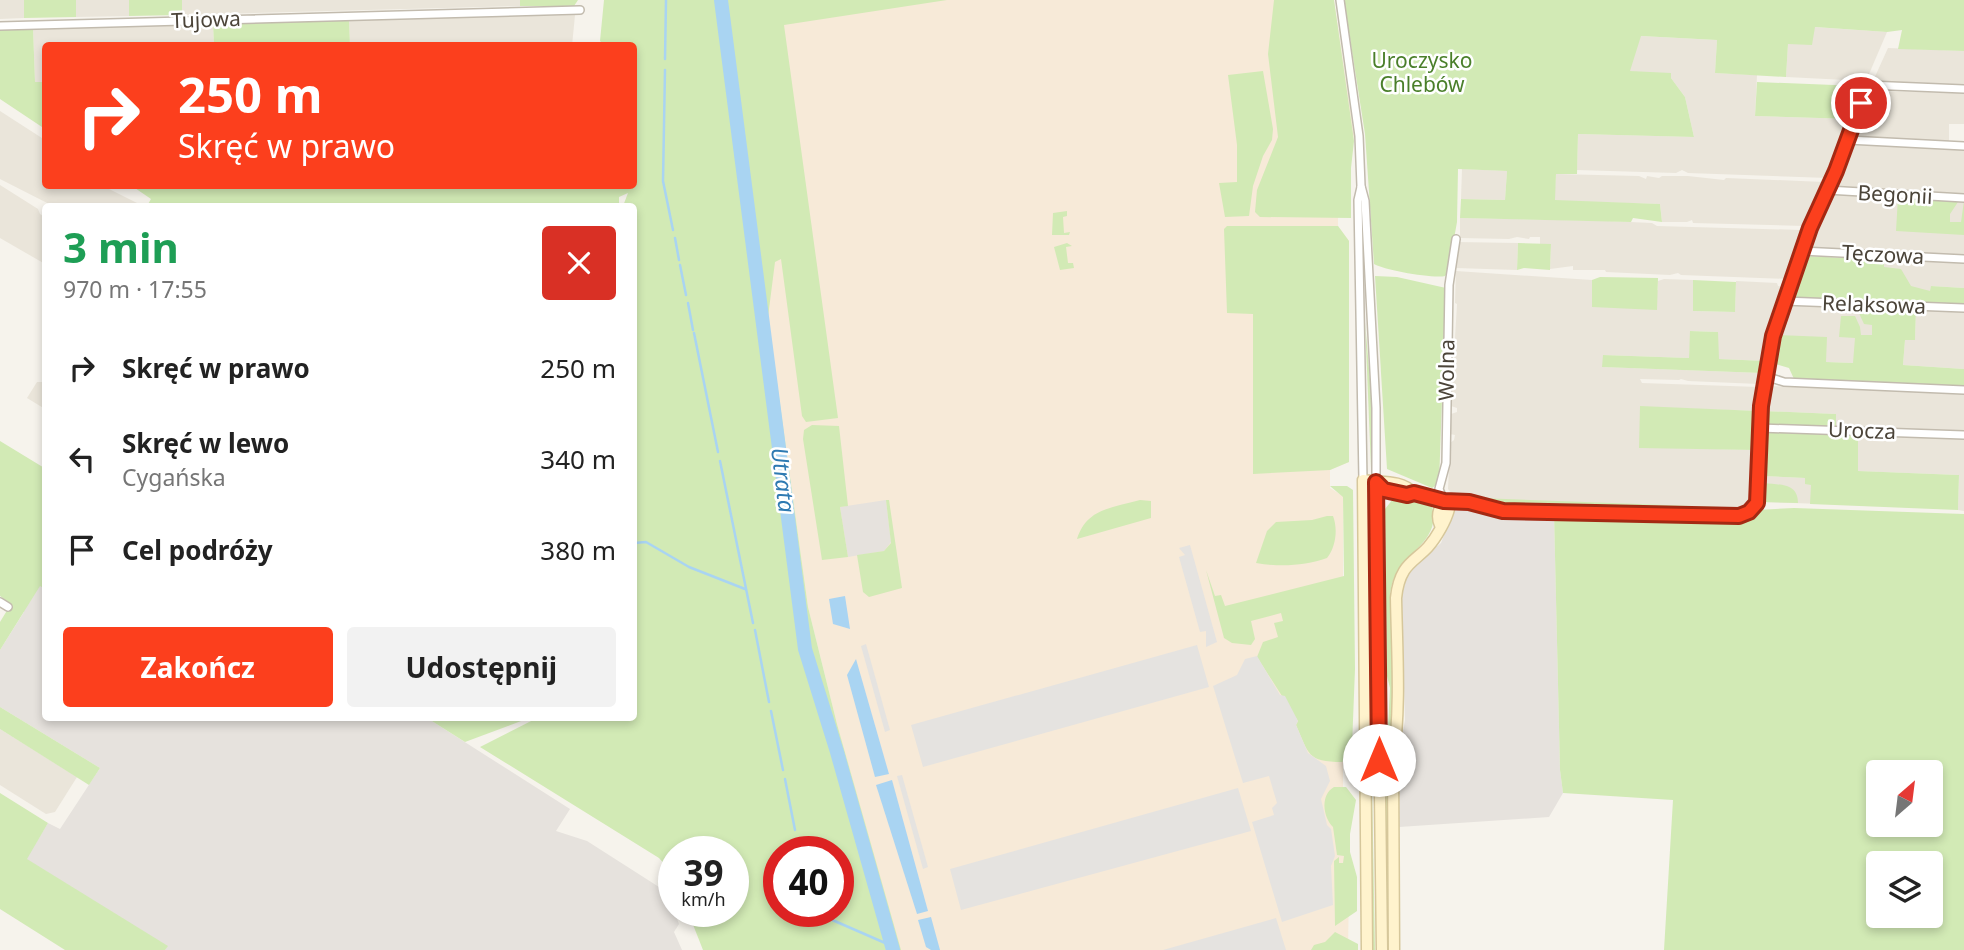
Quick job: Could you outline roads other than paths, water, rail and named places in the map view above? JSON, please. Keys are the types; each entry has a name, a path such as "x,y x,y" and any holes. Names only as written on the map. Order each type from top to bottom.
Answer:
{"street":[{"path":"1340,0 1357,123 1371,290 1376,408 1382,950"},
{"name":"Tujowa","path":"0,26 580,9"},
{"path":"1363,480 1392,482 1408,487 1414,493 1444,501 1469,502 1503,511 1739,516 1755,507 1765,376 1773,336 1801,251 1868,85 1964,89"},
{"path":"1847,140 1964,146"},
{"path":"1362,186 1358,200 1367,950"},
{"name":"Begonii","path":"1827,190 1964,198"},
{"name":"Wolna","path":"1444,501 1439,489 1446,463 1449,296 1456,239"},
{"name":"Tęczowa","path":"1801,251 1964,259"},
{"name":"Relaksowa","path":"1784,301 1964,309"},
{"path":"1765,376 1784,382 1964,390"},
{"name":"Urocza","path":"1760,428 1964,435"},
{"path":"1394,950 1393,762 1398,705 1396,598 1404,571 1428,547 1447,518 1449,509 1444,501"},
{"path":"0,602 8,607"}],"water":[{"path":"845,596 850,629 833,624 829,599"},
{"path":"856,659 889,774 875,777 847,675"},
{"path":"892,780 928,911 917,914 876,785"},
{"path":"931,917 940,950 926,947 918,920"}],"waterway":[{"path":"665,59 666,0"},
{"name":"Utrata","path":"721,0 805,649 893,950"},
{"path":"665,70 663,181 673,230"},
{"path":"675,238 679,260"},
{"path":"680,265 686,295"},
{"path":"688,303 693,330"},
{"path":"694,333 718,452"},
{"path":"720,461 753,623"},
{"path":"637,543 646,542 689,567 745,589"},
{"path":"755,630 769,702"},
{"path":"771,711 783,770"},
{"path":"785,779 795,830"},
{"path":"848,927 892,946"}],"park label":[{"name":"Uroczysko Chlebów","path":"1422,73"}]}
